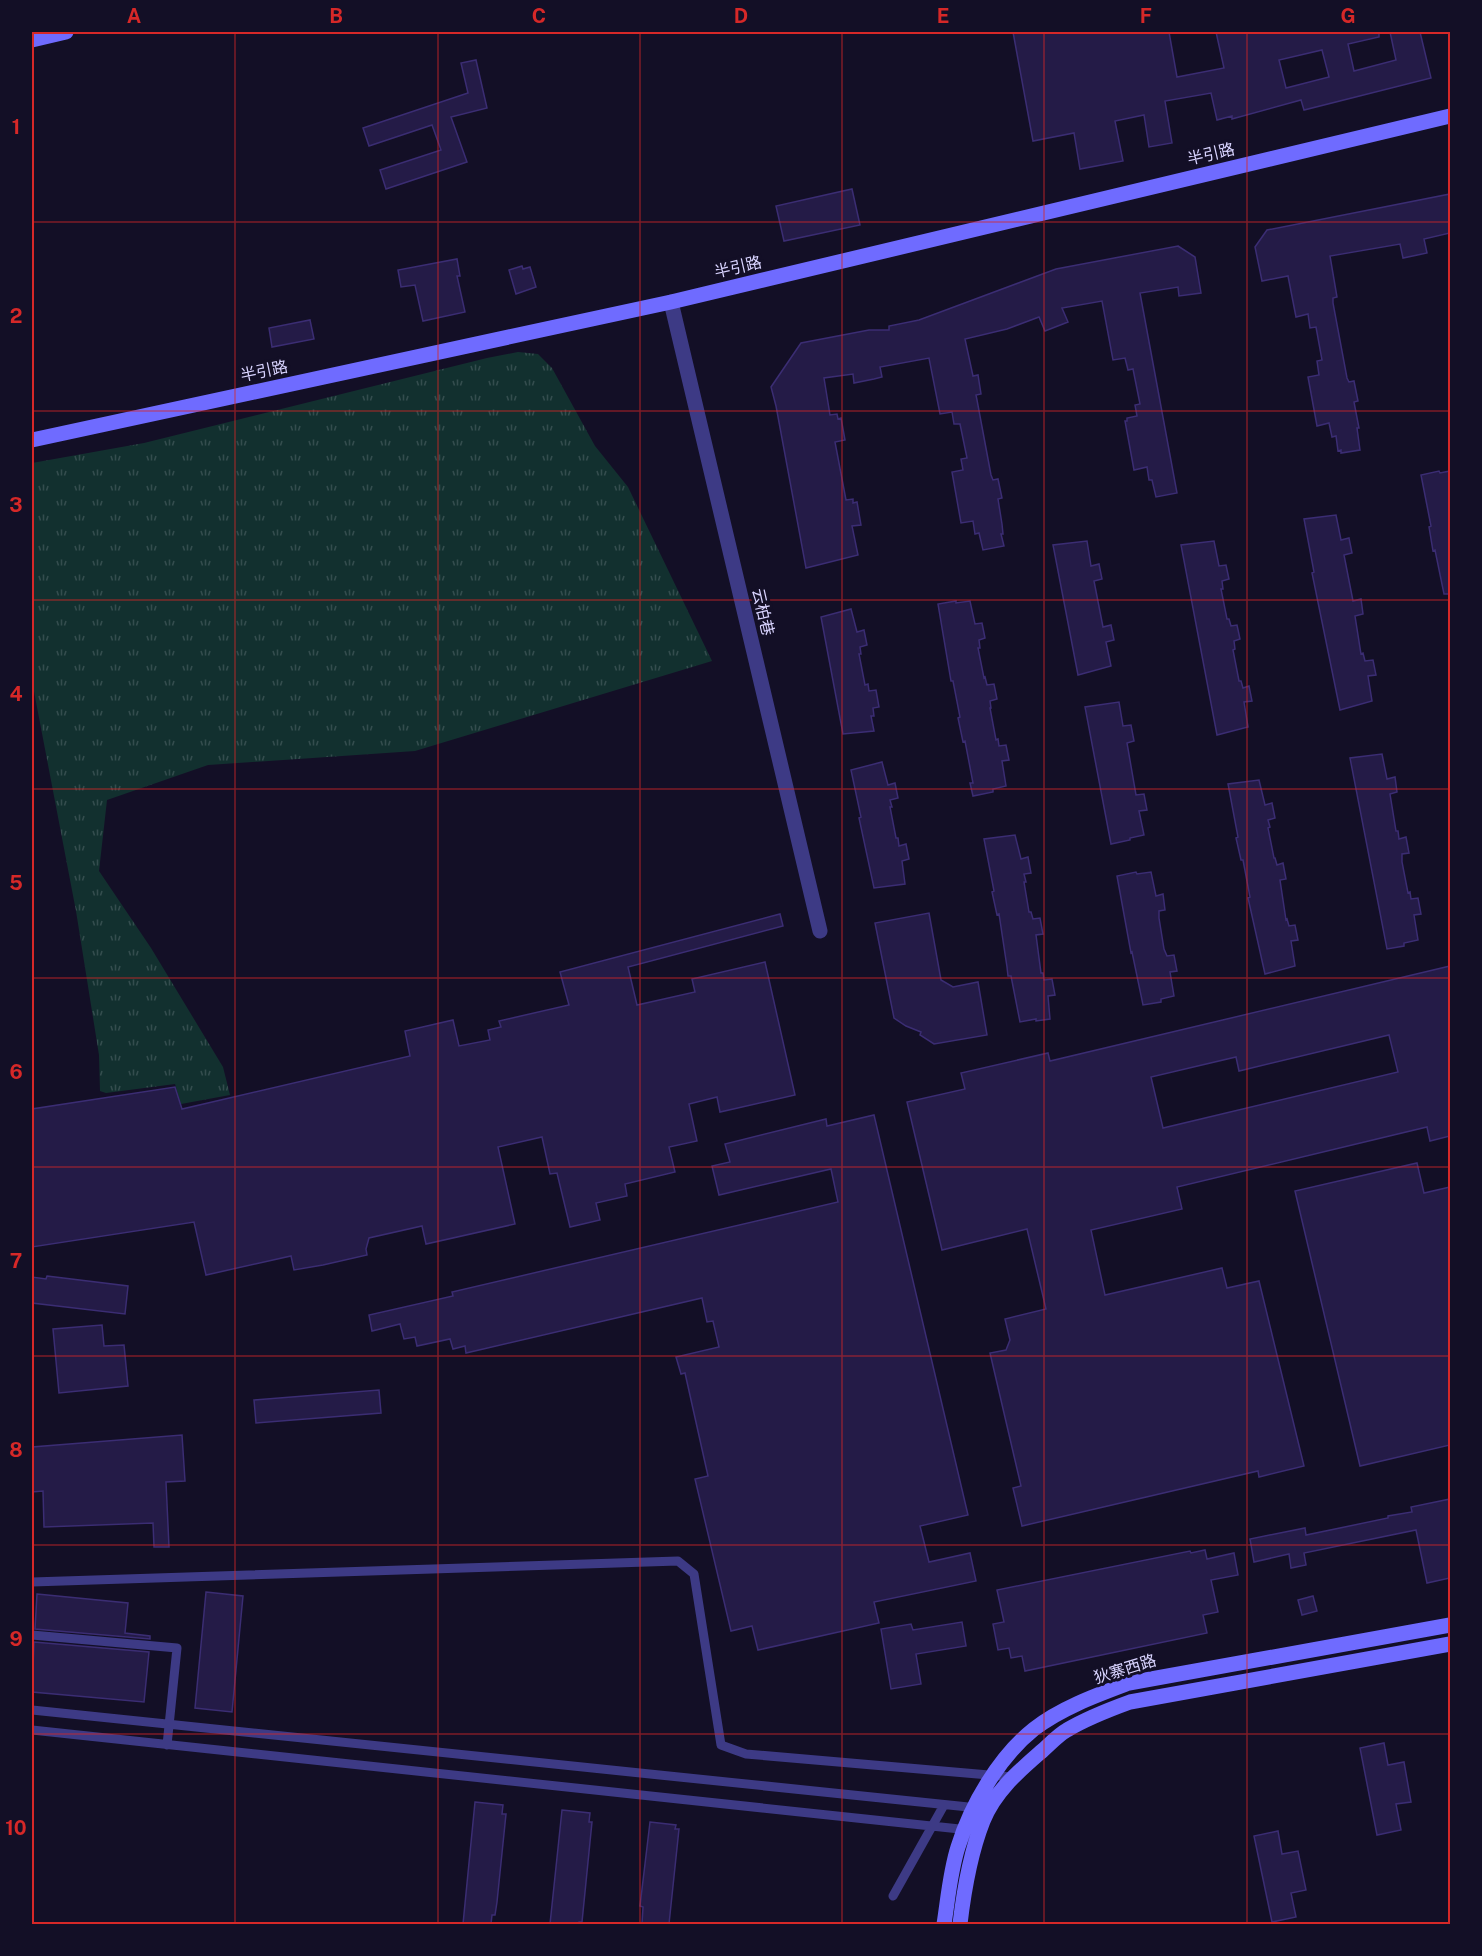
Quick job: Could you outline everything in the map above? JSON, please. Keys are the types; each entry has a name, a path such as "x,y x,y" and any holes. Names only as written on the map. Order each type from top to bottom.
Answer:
{"street":[{"path":"32,40 66,32"},
{"name":"半引路","path":"32,440 671,302 1450,116"},
{"name":"云柏巷","path":"671,302 820,931"},
{"name":"狄寨西路","path":"944,1924 957,1850 981,1791 1013,1749 1034,1729 1056,1715 1129,1683 1450,1625"},
{"name":"狄寨西路","path":"960,1924 966,1884 980,1832 989,1809 1012,1777 1064,1731 1097,1713 1130,1702 1450,1644"}],"lane":[{"path":"32,1582 678,1561 694,1574 721,1745 746,1754 1012,1777"},
{"path":"32,1635 177,1648 167,1745"},
{"path":"32,1710 989,1809"},
{"path":"32,1730 980,1832"},
{"path":"893,1896 944,1804"}],"green space":[{"path":"518,352 538,354 552,368 595,446 628,487 712,661 415,751 208,765 107,800 99,871 151,948 223,1067 230,1095 181,1104 175,1084 106,1093 100,1091 99,1055 76,911 32,681 32,463 144,443"}],"building":[{"path":"1013,32 1169,32 1177,77 1224,68 1216,32 1379,32 1379,37 1348,44 1354,71 1396,60 1390,32 1420,32 1431,78 1304,110 1301,100 1232,119 1232,116 1217,120 1211,93 1165,101 1172,143 1149,147 1144,115 1115,121 1123,161 1080,169 1074,133 1033,141","holes":["1322,50 1329,77 1286,88 1279,60"]},
{"path":"476,60 487,108 451,117 467,162 386,189 380,170 441,150 432,125 369,146 363,128 468,93 461,63"},
{"path":"852,189 860,225 784,241 776,206"},
{"path":"1450,194 1450,233 1424,239 1427,253 1403,258 1400,244 1330,256 1337,297 1333,298 1333,303 1347,378 1349,382 1354,381 1358,401 1354,402 1360,450 1341,453 1341,450 1338,451 1336,436 1332,437 1329,423 1317,426 1308,377 1319,375 1317,361 1322,360 1316,327 1310,328 1308,314 1296,317 1288,276 1262,281 1255,247 1267,230"},
{"path":"1178,246 1195,257 1201,293 1179,296 1178,287 1140,293 1177,493 1156,497 1152,480 1149,480 1147,467 1134,470 1125,421 1127,418 1137,416 1135,405 1140,404 1133,369 1128,370 1125,358 1113,360 1102,301 1062,308 1068,322 1045,331 1039,317 1007,329 965,339 973,376 978,375 981,394 976,395 991,475 993,480 998,479 1002,498 998,499 1004,546 983,550 979,533 975,534 973,521 961,523 952,472 963,470 961,459 967,458 960,424 954,424 952,412 940,414 929,358 880,367 882,377 854,383 853,374 824,378 830,415 837,414 838,419 841,418 845,440 835,442 846,500 853,499 853,503 857,502 861,525 852,526 858,555 806,568 771,387 801,343 869,330 889,330 889,326 919,320 1056,269"},
{"path":"457,259 460,276 457,276 465,312 423,321 415,285 401,287 398,270"},
{"path":"522,266 523,269 530,267 536,287 516,294 509,270"},
{"path":"310,320 314,339 272,347 269,328"},
{"path":"1439,471 1440,473 1450,471 1450,594 1444,594 1435,550 1433,551 1429,527 1431,526 1421,475"},
{"path":"1336,515 1341,540 1349,538 1352,553 1344,555 1353,601 1361,599 1363,614 1355,616 1361,654 1363,653 1365,661 1373,660 1376,675 1368,676 1372,701 1340,710 1312,573 1314,572 1304,519"},
{"path":"1087,541 1091,566 1099,564 1102,579 1094,581 1103,627 1111,625 1114,640 1106,642 1111,666 1078,675 1053,545"},
{"path":"1214,541 1219,566 1226,565 1229,579 1222,581 1223,589 1221,589 1227,619 1231,626 1237,625 1240,639 1234,641 1235,649 1233,650 1239,681 1243,688 1249,686 1252,701 1244,702 1248,727 1217,735 1181,545"},
{"path":"956,601 956,603 970,601 975,624 982,623 985,638 979,640 980,648 978,648 984,678 987,685 994,684 997,699 990,701 996,740 998,739 999,746 1006,745 1009,760 1002,761 1006,786 993,789 993,792 973,796 970,783 973,783 958,718 960,717 953,681 951,681 938,604"},
{"path":"851,609 857,632 864,630 867,645 860,647 861,654 859,654 865,685 868,684 869,691 876,690 879,707 873,708 874,716 871,716 874,731 843,734 821,617"},
{"path":"1119,702 1123,726 1131,725 1134,741 1127,743 1136,795 1144,794 1147,810 1139,811 1144,835 1111,844 1085,707"},
{"path":"1382,754 1387,779 1395,777 1397,792 1390,794 1396,831 1398,831 1399,839 1406,837 1409,853 1402,854 1408,893 1410,892 1411,899 1418,898 1421,914 1414,915 1418,940 1404,943 1404,946 1387,949 1350,758"},
{"path":"882,762 888,785 895,783 898,798 890,800 896,838 898,838 899,846 906,844 909,859 902,861 905,884 874,888 851,770"},
{"path":"1259,780 1265,805 1272,803 1275,818 1268,820 1270,827 1268,828 1277,865 1283,863 1286,879 1280,880 1286,920 1289,926 1295,925 1298,940 1291,941 1295,966 1265,974 1248,898 1250,897 1243,860 1241,860 1236,838 1238,837 1228,784"},
{"path":"1015,835 1021,859 1028,857 1031,873 1024,874 1029,912 1033,919 1040,918 1043,934 1036,935 1041,973 1043,973 1044,980 1052,979 1055,995 1048,996 1050,1019 1020,1022 1011,976 1008,976 999,914 997,915 992,892 994,891 984,839"},
{"path":"1136,872 1137,874 1151,872 1156,896 1163,894 1165,910 1159,911 1159,918 1164,949 1167,956 1174,955 1177,971 1170,972 1174,996 1161,999 1161,1002 1143,1005 1117,876"},
{"path":"929,913 941,980 953,987 978,982 987,1035 934,1044 920,1035 921,1032 894,1018 875,923"},
{"path":"780,914 783,926 628,967 637,1005 695,992 692,979 765,962 795,1095 720,1112 717,1097 689,1104 697,1141 669,1147 675,1172 625,1184 627,1196 596,1203 600,1220 570,1227 557,1173 550,1174 542,1137 498,1147 515,1224 426,1244 422,1226 369,1238 367,1255 323,1265 294,1270 291,1256 206,1275 194,1222 32,1247 32,1109 175,1087 182,1109 410,1056 405,1031 453,1020 459,1046 490,1040 488,1030 501,1027 499,1021 569,1005 560,972"},
{"path":"1450,966 1450,1136 1430,1141 1427,1127 1177,1187 1182,1209 1091,1230 1105,1295 1222,1268 1227,1288 1259,1281 1304,1466 1259,1477 1258,1471 1022,1526 1013,1488 1021,1486 990,1353 1006,1350 1010,1340 1005,1319 1046,1309 1027,1229 942,1250 907,1102 965,1089 961,1073 1048,1053 1050,1061","holes":["1389,1035 1398,1072 1163,1128 1151,1077 1236,1057 1239,1071"]},
{"path":"874,1115 968,1515 920,1526 929,1562 970,1553 976,1581 874,1602 879,1623 758,1650 752,1626 731,1631 695,1479 708,1476 685,1373 681,1374 676,1357 719,1347 713,1321 707,1322 702,1298 466,1353 465,1346 453,1349 450,1339 417,1346 415,1337 404,1339 400,1324 372,1331 369,1315 453,1296 452,1292 838,1202 831,1169 719,1195 712,1166 730,1162 725,1144 826,1119 827,1126"},
{"path":"1417,1163 1424,1193 1450,1187 1450,1445 1360,1466 1295,1191"},
{"path":"47,1276 128,1286 125,1314 32,1303 32,1277 46,1279"},
{"path":"102,1325 104,1346 124,1345 128,1386 59,1393 53,1329"},
{"path":"379,1390 381,1413 256,1423 254,1400"},
{"path":"182,1435 185,1481 166,1482 169,1547 154,1547 153,1523 44,1527 43,1491 32,1492 32,1447"},
{"path":"1450,1499 1450,1578 1427,1583 1416,1530 1304,1553 1306,1565 1291,1568 1289,1554 1254,1562 1250,1539 1305,1528 1306,1535 1412,1512 1411,1507"},
{"path":"1205,1550 1207,1559 1234,1553 1238,1575 1211,1580 1218,1612 1203,1615 1207,1633 1025,1671 1022,1656 1011,1658 1009,1648 998,1650 993,1624 1004,1622 997,1590 1190,1551 1191,1553"},
{"path":"206,1592 243,1596 232,1712 195,1708"},
{"path":"37,1594 128,1603 125,1633 150,1636 150,1639 35,1629"},
{"path":"1313,1596 1317,1611 1302,1615 1298,1600"},
{"path":"962,1622 966,1646 916,1654 921,1684 891,1689 881,1629 911,1624 913,1630"},
{"path":"34,1642 149,1652 144,1702 32,1692"},
{"path":"1384,1743 1388,1765 1404,1762 1411,1802 1396,1804 1401,1830 1377,1835 1360,1748"},
{"path":"475,1802 503,1805 502,1814 506,1814 497,1902 491,1924 463,1924"},
{"path":"562,1810 590,1813 589,1822 592,1822 582,1922 578,1924 550,1924"},
{"path":"650,1822 676,1825 675,1829 679,1829 669,1924 642,1924 643,1907 640,1906"},
{"path":"1278,1831 1282,1854 1298,1851 1306,1890 1291,1893 1296,1917 1272,1922 1254,1836"}]}
